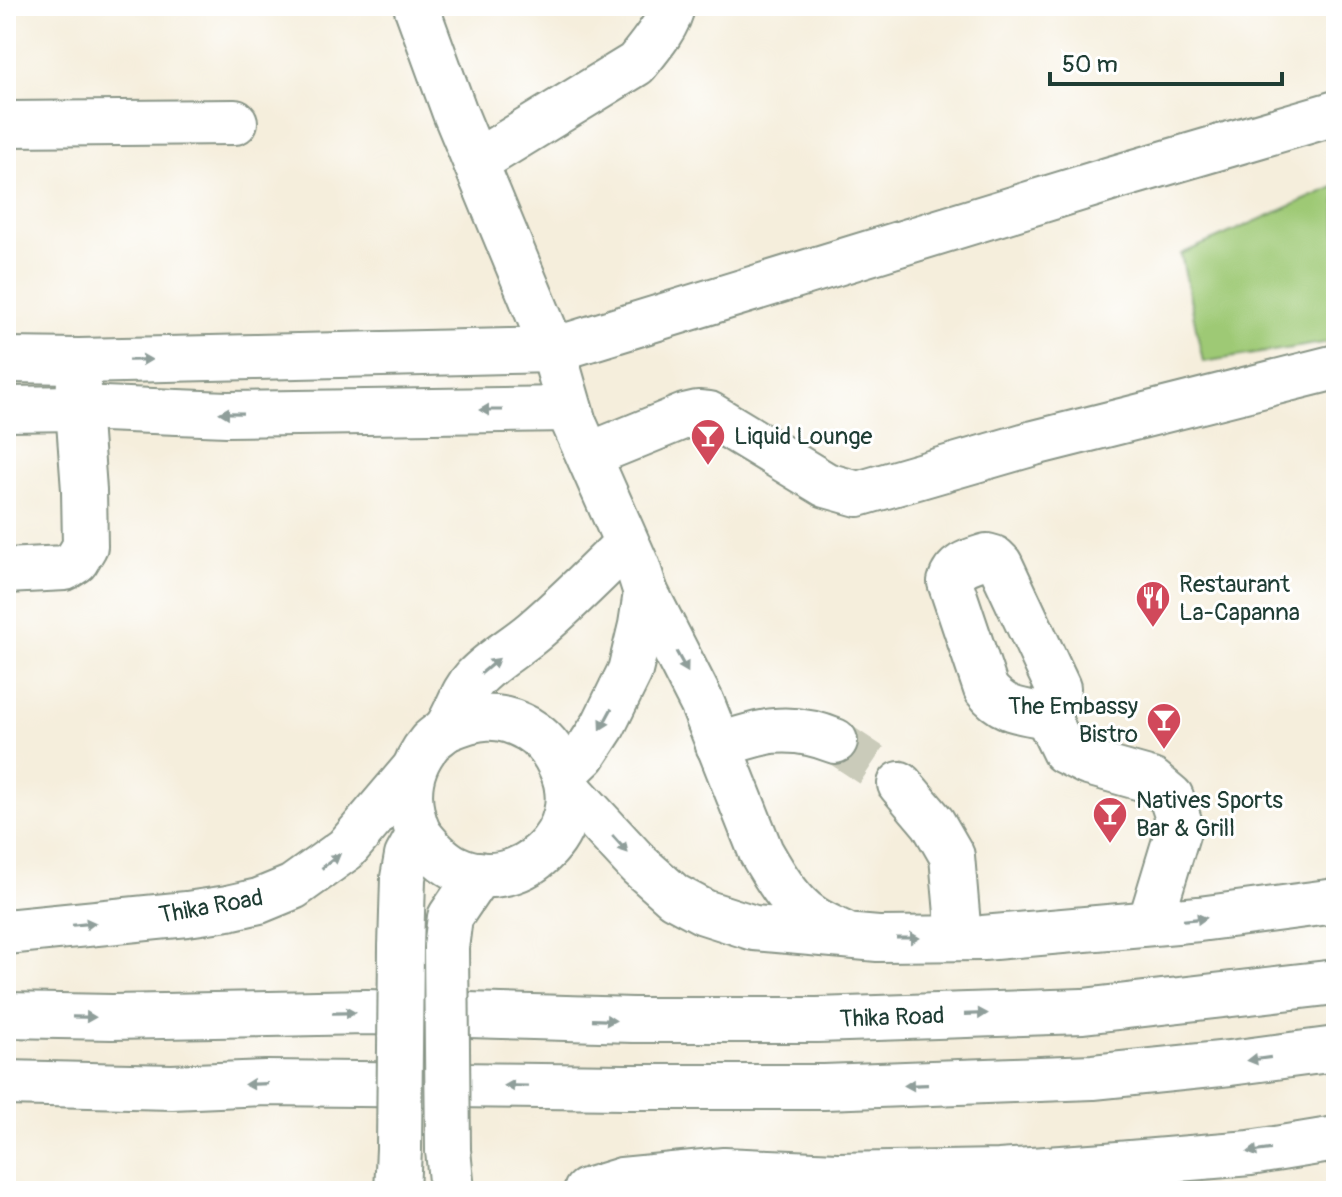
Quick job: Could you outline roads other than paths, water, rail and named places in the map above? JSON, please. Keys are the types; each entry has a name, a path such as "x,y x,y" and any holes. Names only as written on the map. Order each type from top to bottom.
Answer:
{"main road":[{"path":"416,6 450,99 553,350 569,409 646,593 693,684 761,852 774,874 810,917 853,937"},
{"path":"476,162 636,64 671,14 672,6"},
{"path":"6,360 553,350 1336,113"},
{"path":"6,124 235,122"},
{"path":"414,353 417,410"},
{"path":"6,571 65,568 76,561 85,546 78,408 79,361"},
{"path":"589,455 685,416 709,414 826,485 858,494 1034,443 1336,367"},
{"path":"6,409 329,414 569,409"},
{"path":"446,729 465,691 476,677 552,616 626,544"},
{"path":"413,770 410,786 412,818 419,834 434,853 455,868 479,874 499,875 519,870 537,859 551,845 561,827 567,808 566,781 603,726 630,671 646,593"},
{"path":"1047,716 1064,751 1088,763 1152,781 1171,797 1180,824 1150,923"},
{"path":"446,729 469,719 493,717 517,723 538,734 554,752 566,781 650,875 688,905 754,928 853,937 983,938 1254,913 1336,901"},
{"name":"Thika Road","path":"6,932 228,908 259,901 293,887 346,849 413,770 432,740 446,729"},
{"path":"718,745 773,731 821,735 835,741"},
{"path":"900,784 933,823 952,856 959,937"},
{"path":"398,1170 403,878 407,856 419,834"},
{"path":"450,1170 446,948 450,917 479,874"},
{"name":"Thika Road","path":"6,1015 112,1017 366,1012 633,1020 817,1020 1083,1011 1336,982"},
{"path":"6,1083 172,1087 266,1083 593,1087 946,1084 1093,1077 1336,1049"},
{"path":"586,1191 622,1180 724,1170 837,1175 999,1172 1250,1153 1336,1139"}],"tunnel":[{"path":"835,741 900,784"}],"place":[{"name":"Liquid Lounge","path":"708,467"},
{"name":"Restaurant La-Capanna","path":"1153,629"},
{"name":"The Embassy Bistro","path":"1164,751"},
{"name":"Natives Sports Bar & Grill","path":"1110,845"}]}
